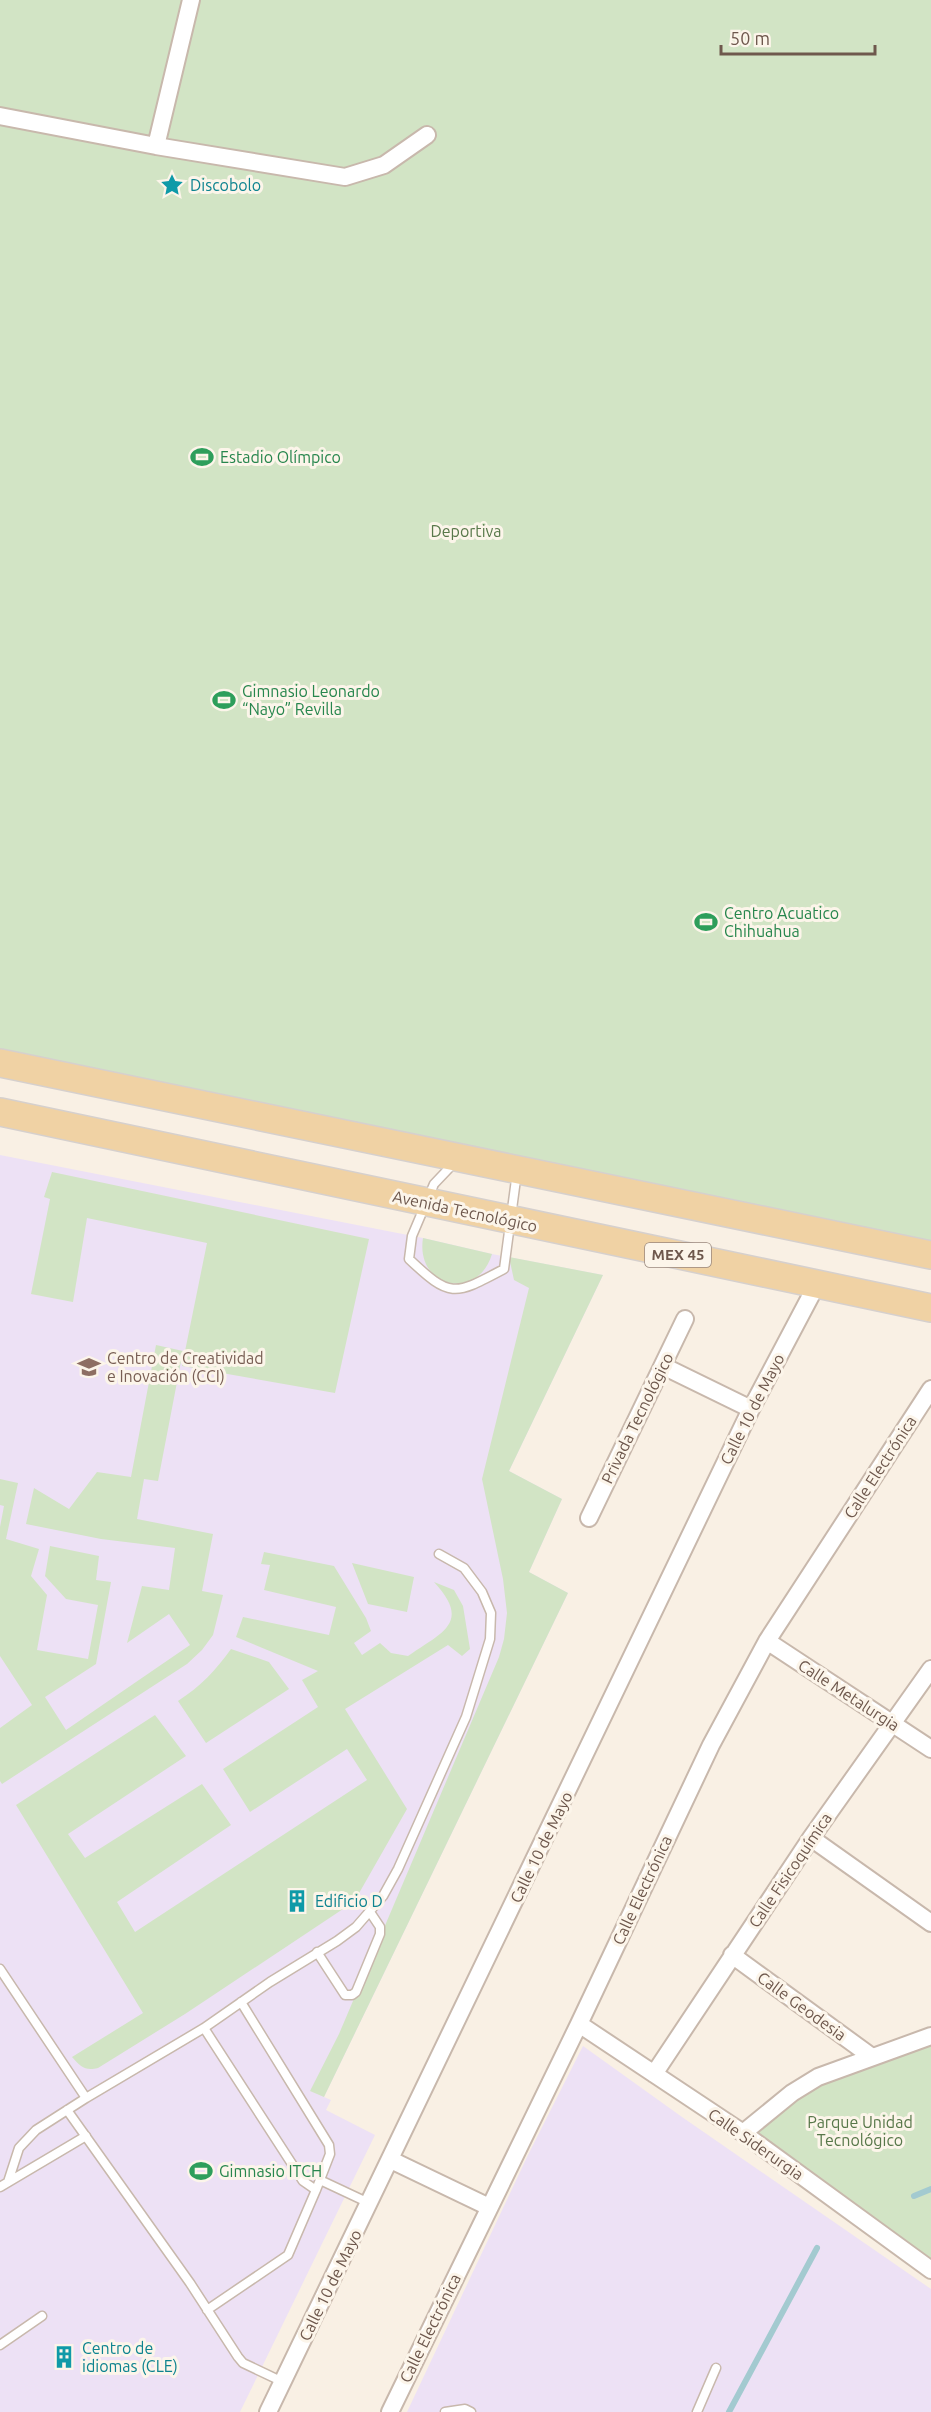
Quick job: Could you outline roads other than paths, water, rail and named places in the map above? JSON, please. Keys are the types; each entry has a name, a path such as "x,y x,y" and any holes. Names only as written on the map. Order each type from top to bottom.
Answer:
{"main road":[{"path":"0,1063 931,1255"},
{"name":"Avenida Tecnológico","path":"0,1112 931,1308"}],"street":[{"path":"156,146 191,0"},
{"path":"0,116 156,146 345,177 384,165 427,135"},
{"name":"Calle 10 de Mayo","path":"268,2412 751,1409 817,1284"},
{"name":"Privada Tecnológico","path":"589,1518 685,1319"},
{"path":"663,1366 751,1409"},
{"name":"Calle Electrónica","path":"390,2412 579,2024 711,1745 767,1641 931,1389"},
{"name":"Calle Metalurgia","path":"767,1641 931,1749"},
{"name":"Calle Fisicoquímica","path":"654,2074 811,1838 931,1669"},
{"path":"811,1838 931,1923"},
{"name":"Calle Geodesia","path":"732,1955 872,2057"},
{"name":"Calle Siderurgia","path":"579,2024 743,2133 931,2270"},
{"path":"743,2133 806,2084 839,2069 931,2036"},
{"path":"391,2160 489,2207"}],"lane":[{"path":"461,1157 434,1184 412,1236 409,1259 436,1283 448,1289 457,1290 469,1287 504,1269 518,1168"},
{"path":"4,2185 20,2148 36,2130 204,2028 356,1927 383,1896 398,1869 466,1717 490,1639 491,1613 482,1592 464,1568 439,1554"},
{"path":"317,1952 345,1995 352,1995 356,1992 380,1934 380,1927 370,1912"},
{"path":"0,1969 86,2098"},
{"path":"207,2310 288,2255 330,2154 325,2136 241,2002"},
{"path":"204,2028 303,2181 316,2190"},
{"path":"67,2110 243,2363 283,2382"},
{"path":"4,2185 86,2136"},
{"path":"320,2180 369,2204"},
{"path":"0,2345 42,2316"},
{"path":"697,2412 716,2368"},
{"path":"446,2412 465,2409 471,2412"}],"waterway":[{"path":"914,2196 931,2189"},
{"path":"729,2412 817,2248"}],"place":[{"name":"Discobolo","path":"172,185"},
{"name":"Estadio Olímpico","path":"202,457"},
{"name":"Gimnasio Leonardo “Nayo” Revilla","path":"224,700"},
{"name":"Centro Acuatico Chihuahua","path":"706,922"},
{"name":"Centro de Creatividad e Inovación (CCI)","path":"89,1367"},
{"name":"Edificio D","path":"297,1901"},
{"name":"Gimnasio ITCH","path":"201,2171"},
{"name":"Centro de idiomas (CLE)","path":"64,2357"}],"park label":[{"name":"Deportiva","path":"466,531"},
{"name":"Parque Unidad Tecnológico","path":"860,2131"}]}
